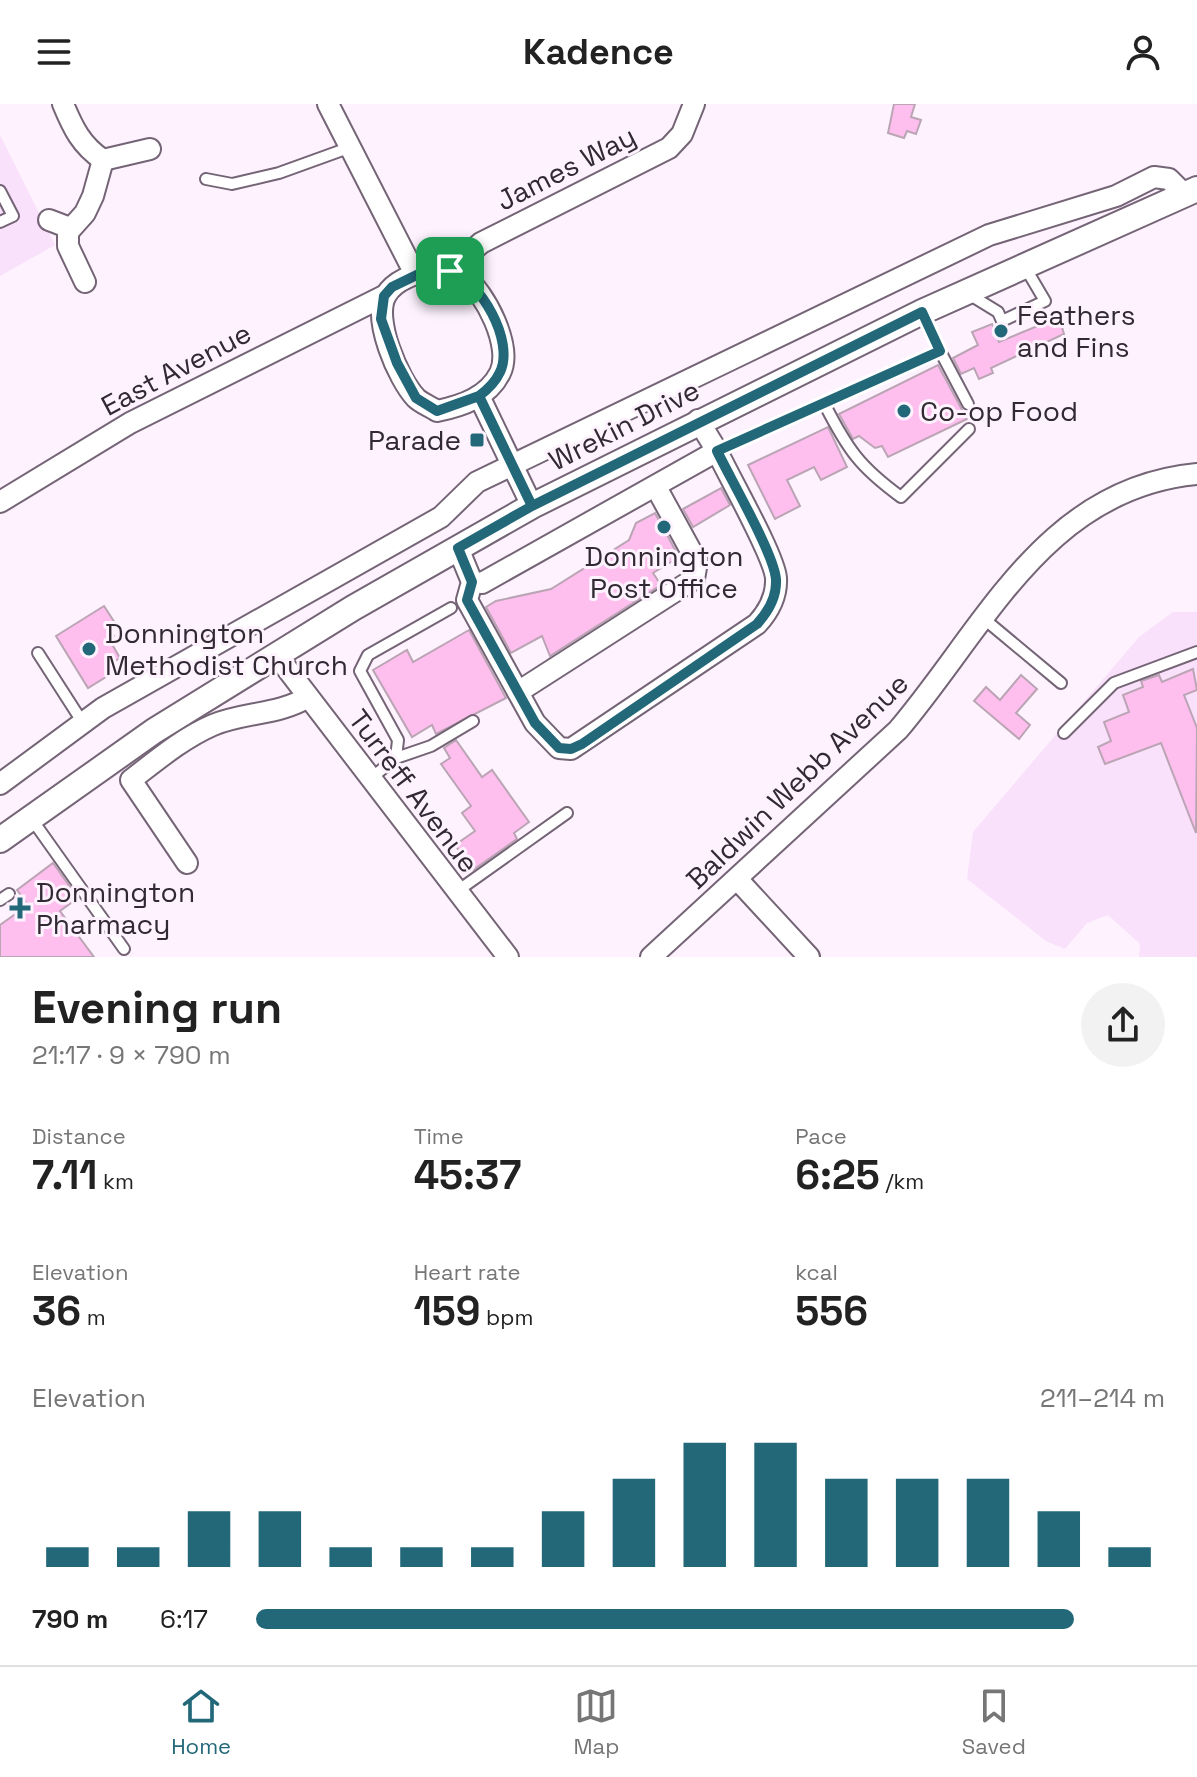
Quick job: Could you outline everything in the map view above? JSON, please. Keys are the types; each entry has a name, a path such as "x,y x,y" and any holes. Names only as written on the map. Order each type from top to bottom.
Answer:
{"street":[{"path":"63,104 76,135 88,150 103,160 150,149"},
{"path":"328,104 415,274"},
{"name":"James Way","path":"450,271 481,243 669,148 682,134 694,104"},
{"path":"85,282 68,246 70,228 85,213 103,160"},
{"name":"Wrekin Drive","path":"0,784 83,723 441,517 477,482 989,235 1116,196 1154,177 1169,179 1190,191"},
{"name":"Wrekin Drive","path":"0,840 154,731 532,506 698,420 922,312 1190,191"},
{"path":"49,220 70,228"},
{"path":"441,268 462,275 481,293 498,332 503,358 501,372 479,396 437,411 416,398 381,328 384,296 392,287 415,274 441,268"},
{"name":"East Avenue","path":"0,502 130,423 384,296"},
{"path":"479,396 532,506"},
{"path":"458,548 472,582 467,600 518,692 549,741 559,748 571,749 757,624 768,612 775,593 774,567 717,451 698,420"},
{"path":"472,582 482,583 717,451"},
{"name":"Baldwin Webb Avenue","path":"651,957 898,730 932,690 999,592 1074,521 1126,490 1197,474"},
{"path":"518,692 694,579 697,562 656,487"},
{"name":"Turreff Avenue","path":"278,657 508,957"},
{"path":"187,863 131,780 171,748 214,725 291,708 308,697"},
{"path":"737,879 809,957"}],"lane":[{"path":"206,179 232,184 279,173 351,147"},
{"path":"0,191 13,216 0,222"},
{"path":"965,292 998,312 1002,321 1045,301 1025,267"},
{"path":"922,312 968,404"},
{"path":"717,451 940,351"},
{"path":"825,405 845,443 865,471 901,497 969,429"},
{"path":"396,758 398,740 360,671 368,655 451,608"},
{"path":"983,618 1061,683"},
{"path":"1064,733 1114,683 1197,652"},
{"path":"38,653 83,723"},
{"path":"370,779 396,758 431,746 473,721"},
{"path":"456,892 567,813"},
{"path":"31,818 124,949"}],"shaded area":[{"path":"0,135 55,245 0,276"},
{"path":"1173,612 1197,612 1197,957 1139,957 1140,944 1108,915 1087,923 1065,949 1046,941 967,879 973,832 1139,637"}],"building":[{"path":"894,104 915,104 911,117 921,120 916,134 907,131 904,138 888,133"},
{"path":"1059,317 1064,334 991,368 993,373 979,379 974,368 961,374 953,358 978,345 972,332 992,324 999,342"},
{"name":"Co-op Food","path":"938,365 967,419 888,457 882,446 875,448 859,436 853,439 839,414"},
{"path":"828,427 847,467 821,480 814,467 787,480 800,506 775,519 748,465"},
{"path":"721,488 730,505 693,527 683,509"},
{"path":"655,513 679,557 653,573 661,585 550,656 542,636 511,653 486,607 496,601 551,589 629,540 636,523"},
{"name":"Donnington Methodist Church","path":"104,606 115,623 109,627 114,636 109,639 120,658 109,665 114,672 88,688 56,636"},
{"path":"469,630 506,698 436,734 432,725 412,737 373,670 407,650 413,662"},
{"path":"1193,669 1197,690 1184,695 1197,728 1196,833 1161,743 1105,764 1098,747 1111,741 1104,722 1129,712 1123,695 1143,687 1141,681 1159,675 1162,682"},
{"path":"1021,675 1037,689 1016,713 1030,725 1019,739 974,701 986,687 1000,700"},
{"path":"456,740 482,777 492,770 529,822 514,833 517,839 473,870 455,845 475,831 462,813 471,806 441,764 450,758 444,748"},
{"path":"53,863 78,898 60,911 94,957 0,957 0,925 28,905 17,890"}],"place":[{"name":"Feathers and Fins","path":"1001,331"},
{"name":"Co-op Food","path":"904,411"},
{"name":"Parade","path":"477,440"},
{"name":"Donnington Post Office","path":"664,527"},
{"name":"Donnington Methodist Church","path":"89,649"},
{"name":"Donnington Pharmacy","path":"20,908"}],"route":[{"path":"450,271 441,268 427,270 392,287 384,296 381,328 416,398 437,411 453,408 479,396 513,466 532,506 698,420 922,312 940,351 717,451 774,567 775,593 768,612 757,624 582,744 571,749 559,748 535,723 467,600 472,582 458,548 532,506 479,396 501,372 503,358 490,309 481,293 462,275 450,271"}]}
